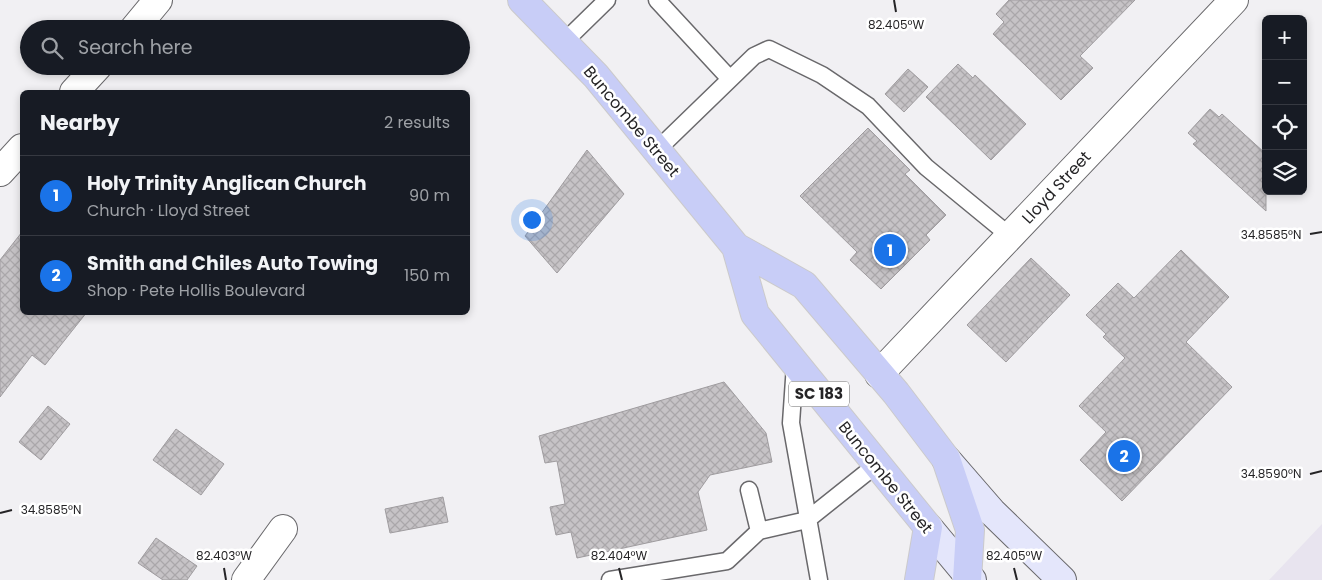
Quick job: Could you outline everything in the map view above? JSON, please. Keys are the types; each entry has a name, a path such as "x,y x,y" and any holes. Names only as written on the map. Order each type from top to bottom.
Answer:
{"main road":[{"name":"Buncombe Street","path":"522,0 596,76 736,247 804,285 879,374 946,459 970,530 969,579"},
{"name":"Buncombe Street","path":"736,247 755,314 969,579"},
{"name":"SC 183","path":"946,459 992,512 1062,580"},
{"path":"919,580 928,527"}],"street":[{"path":"141,20 158,0"},
{"name":"Lloyd Street","path":"879,374 1234,0"},
{"path":"76,90 90,75"},
{"path":"0,172 20,150"},
{"path":"246,580 283,529"}],"lane":[{"path":"564,42 607,0"},
{"path":"657,0 730,79"},
{"path":"657,150 754,56 768,49 822,75 868,106 926,167 1010,236"},
{"path":"795,365 791,423 819,580"},
{"path":"610,580 727,560 759,531 807,520 876,465"},
{"path":"749,490 759,531"}],"shaded area":[{"path":"1322,524 1322,580 1269,580"}],"building":[{"path":"1009,0 1135,0 1080,56 1093,68 1061,100 993,34 1004,22 996,14"},
{"path":"958,64 973,78 975,75 1026,124 991,160 926,97"},
{"path":"908,69 928,87 904,112 885,94"},
{"path":"1210,109 1219,117 1222,114 1262,150 1262,195 1266,195 1266,211 1193,144 1197,141 1188,133"},
{"path":"868,128 910,170 905,174 946,215 926,235 930,240 881,289 850,260 857,252 800,196"},
{"path":"587,150 624,194 557,273 525,236"},
{"path":"20,235 20,315 85,315 45,365 32,355 0,397 0,260"},
{"path":"1181,250 1229,297 1186,342 1232,387 1122,501 1080,460 1106,432 1079,406 1125,358 1103,337 1106,334 1086,315 1118,283 1134,298"},
{"path":"1031,258 1070,295 1006,362 967,325"},
{"path":"724,382 766,433 772,462 710,475 698,492 707,530 577,558 571,532 556,535 550,507 565,504 557,461 545,463 539,436"},
{"path":"48,406 70,424 41,460 19,442"},
{"path":"176,429 224,464 201,495 153,460"},
{"path":"443,497 448,522 390,533 385,509"},
{"path":"156,538 197,566 187,580 163,580 138,563"}],"place":[{"name":"Holy Trinity Anglican Church","path":"890,250"},
{"name":"Smith and Chiles Auto Towing","path":"1124,456"}]}
